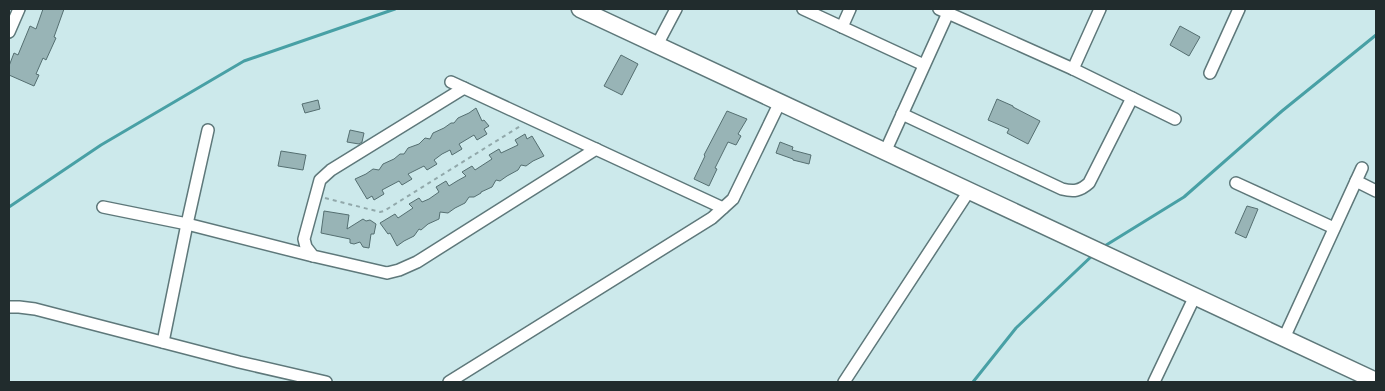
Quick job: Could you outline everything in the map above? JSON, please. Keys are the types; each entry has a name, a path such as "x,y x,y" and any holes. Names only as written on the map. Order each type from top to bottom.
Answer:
{"street":[{"path":"9,32 19,9"},
{"path":"580,9 1376,381"},
{"path":"657,45 676,9"},
{"path":"803,9 924,66"},
{"path":"842,27 850,9"},
{"path":"1073,69 1100,9"},
{"path":"1210,72 1240,9"},
{"path":"885,152 924,66 944,11 1073,69 1175,119"},
{"path":"451,82 723,208"},
{"path":"313,256 306,247 304,239 320,180 331,170 464,88"},
{"path":"902,114 1072,192 1082,190 1090,183 1132,98"},
{"path":"449,382 712,218 733,198 780,102"},
{"path":"163,342 186,224 208,130"},
{"path":"104,207 186,224 387,273 417,262 596,149"},
{"path":"1284,338 1362,168"},
{"path":"1356,181 1376,191"},
{"path":"1236,183 1334,228"},
{"path":"844,382 969,191"},
{"path":"1154,382 1195,296"},
{"path":"9,307 35,309 326,382"}],"path":[{"path":"316,196 380,212 384,211 532,119"}],"building":[{"path":"43,9 64,9 54,37 56,38 46,60 43,58 36,74 39,75 34,86 9,75 9,66 14,53 18,55 30,26 36,29"},
{"path":"1180,26 1200,37 1189,56 1170,45"},
{"path":"621,55 638,64 622,95 604,86"},
{"path":"997,99 1040,121 1028,144 1007,133 1009,129 988,120"},
{"path":"318,100 320,109 305,113 302,104"},
{"path":"476,108 482,121 484,120 489,126 484,129 487,134 477,140 474,135 459,144 462,149 452,155 450,150 442,154 434,160 437,164 427,170 424,166 408,174 412,179 402,185 399,181 382,190 384,194 374,200 372,196 367,199 355,179 373,169 379,170 383,164 400,154 404,154 408,148 419,144 425,138 430,139 433,133 454,123 458,118"},
{"path":"727,111 747,119 738,134 741,136 736,145 728,142 715,168 717,169 709,186 694,179"},
{"path":"350,130 364,133 362,142 359,144 347,142"},
{"path":"525,134 527,139 532,136 544,156 526,166 521,165 518,170 500,181 496,180 492,187 474,197 469,197 465,203 448,213 440,212 439,219 421,230 419,229 414,236 397,246 390,233 388,234 380,223 395,214 398,218 413,208 409,204 419,198 422,202 429,199 439,192 436,187 446,181 449,186 466,176 462,172 472,166 475,170 492,159 489,155 499,149 501,153 518,145 515,140"},
{"path":"780,142 793,147 792,150 811,155 809,164 776,153"},
{"path":"281,151 306,155 303,170 278,166"},
{"path":"1247,206 1258,209 1246,238 1235,233"},
{"path":"324,211 349,215 347,229 363,219 366,221 370,220 376,224 374,234 371,234 369,248 363,247 360,242 354,244 350,243 350,239 321,233"}],"waterway":[{"path":"9,207 101,145 244,61 395,9"},
{"path":"1103,247 1184,197 1282,111 1376,35"},
{"path":"973,382 1016,328 1094,254"}]}
